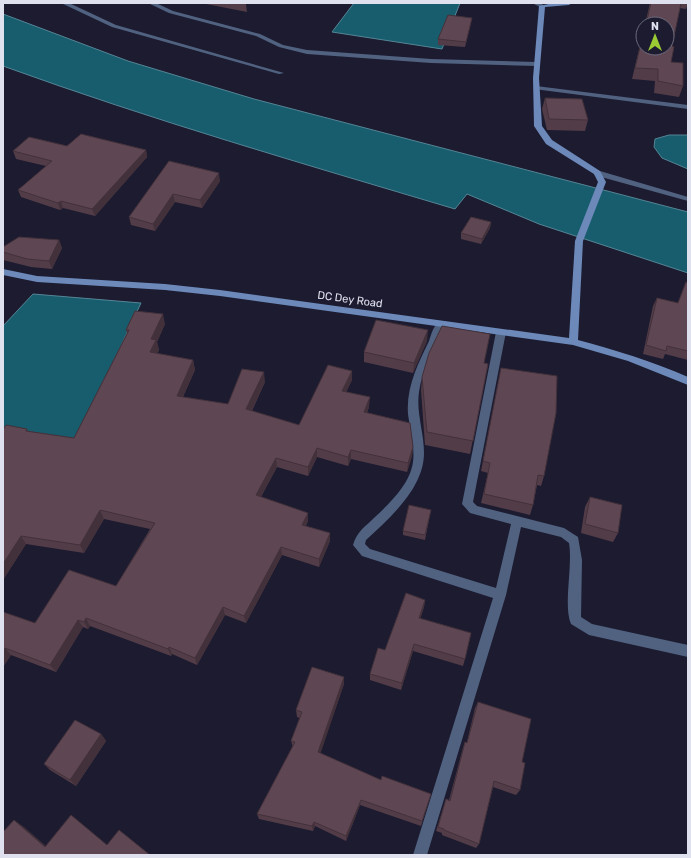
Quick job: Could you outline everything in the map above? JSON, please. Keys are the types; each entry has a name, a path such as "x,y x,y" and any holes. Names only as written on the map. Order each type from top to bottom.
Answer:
{"street":[{"path":"64,3 114,26 281,73"},
{"path":"151,3 171,12 253,34 281,46 307,52 431,60 537,64"},
{"path":"569,3 539,4 536,88 538,126 549,142 597,173 688,198"},
{"path":"536,88 688,107"},
{"path":"573,342 579,241 602,182 597,173"},
{"name":"DC Dey Road","path":"3,272 37,279 165,287 220,293 573,342 608,351 660,368 688,381"},
{"path":"441,324 415,386 413,402 419,452 418,465 411,483 399,498 360,537 359,545 366,553 500,596"},
{"path":"501,332 467,504 474,510 564,534 574,540 577,550 573,607 575,620 589,629 688,651"},
{"path":"420,855 500,596 517,522"}],"water":[{"path":"354,3 460,3 442,49 332,32"},
{"path":"3,14 128,61 254,99 688,212 688,273 539,224 467,194 455,209 115,105 3,66"},
{"path":"669,135 688,135 688,169 662,158 654,147 655,139"},
{"path":"33,294 141,303 77,439 3,428 3,326"}],"building":[{"path":"651,3 681,3 675,32 675,16 648,16"},
{"path":"448,15 472,18 466,42 438,39"},
{"path":"638,56 672,56 671,62 683,63 683,86 658,81 658,69 635,68"},
{"path":"545,98 582,99 588,120 549,119"},
{"path":"81,134 146,150 92,209 61,201 58,203 18,190 52,161 13,151 29,137 67,146"},
{"path":"169,161 219,173 200,200 173,194 153,224 129,217"},
{"path":"471,217 491,222 482,239 461,233"},
{"path":"19,237 59,240 49,261 27,259 3,252 3,247"},
{"path":"686,282 688,283 688,351 667,346 666,351 646,345 657,298 678,303"},
{"path":"135,311 163,314 151,339 156,340 150,352 193,360 177,396 228,404 242,369 264,372 246,409 299,425 328,365 352,371 342,391 370,397 364,412 410,423 413,447 408,463 351,450 348,457 317,448 308,467 276,458 256,495 308,513 302,525 330,533 319,559 281,547 244,616 223,607 195,658 169,647 168,649 86,618 84,622 78,620 50,665 5,648 3,651 3,612 35,623 69,570 116,586 155,523 100,510 80,545 21,536 3,564 3,427 4,428 6,425 27,429 26,431 74,438 129,330 126,330"},
{"path":"376,320 428,330 414,363 364,352"},
{"path":"442,326 490,334 484,363 488,364 473,441 427,432 422,377 429,353"},
{"path":"501,368 557,376 556,413 544,476 538,475 533,505 484,494 490,463 483,461"},
{"path":"590,497 622,505 618,533 585,524"},
{"path":"409,505 431,510 425,535 403,531"},
{"path":"406,593 425,600 419,618 471,633 465,659 414,644 402,683 370,674 378,648 385,650"},
{"path":"312,667 344,677 318,752 381,780 382,776 431,794 422,821 361,800 346,836 314,822 312,826 257,814 295,742 291,741 302,712 296,710"},
{"path":"478,702 531,719 522,762 525,763 520,790 494,781 479,844 438,827 446,799 450,801 465,742 467,743"},
{"path":"75,720 101,734 70,780 44,764"},
{"path":"71,815 107,845 119,830 150,855 3,855 3,832 14,820 45,847"}]}
